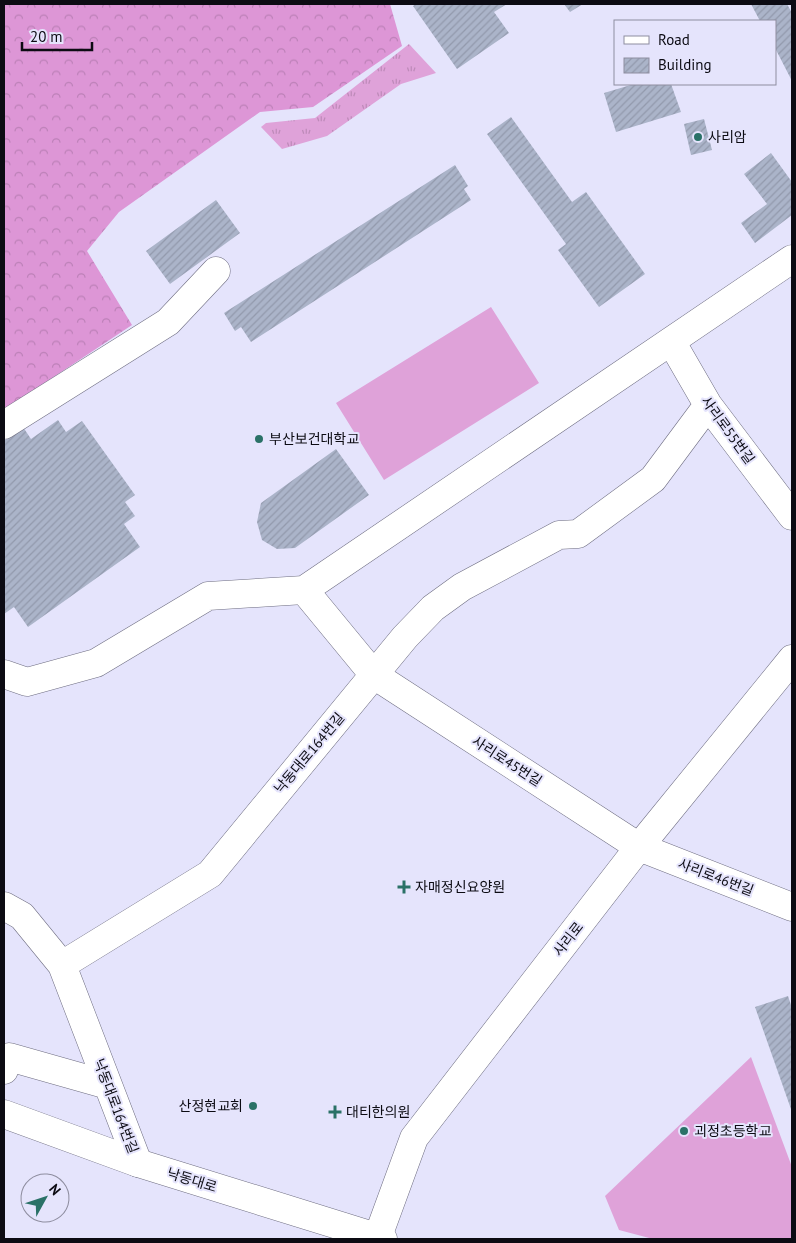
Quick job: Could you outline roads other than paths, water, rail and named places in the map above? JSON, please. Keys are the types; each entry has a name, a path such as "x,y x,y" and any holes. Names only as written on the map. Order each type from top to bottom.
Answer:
{"street":[{"path":"4,674 27,682 96,663 208,596 304,590 792,259"},
{"path":"4,424 168,322 216,271"},
{"name":"사리로55번길","path":"671,341 708,405 792,516"},
{"name":"낙동대로164번길","path":"138,1162 62,965 210,874 405,637 433,608 462,587 559,535 578,534 653,479 708,405"},
{"name":"사리로45번길","path":"304,590 374,675 639,847"},
{"name":"사리로","path":"379,1239 414,1138 639,847 792,659"},
{"name":"사리로46번길","path":"639,847 792,906"},
{"path":"4,906 22,916 62,965"},
{"path":"4,1070 9,1057 108,1086"},
{"name":"낙동대로","path":"4,1114 138,1162 379,1239"}],"place":[{"name":"사리암","path":"698,137"},
{"name":"부산보건대학교","path":"259,439"},
{"name":"자매정신요양원","path":"404,887"},
{"name":"산정현교회","path":"253,1106"},
{"name":"대티한의원","path":"335,1112"},
{"name":"괴정초등학교","path":"684,1131"}]}
